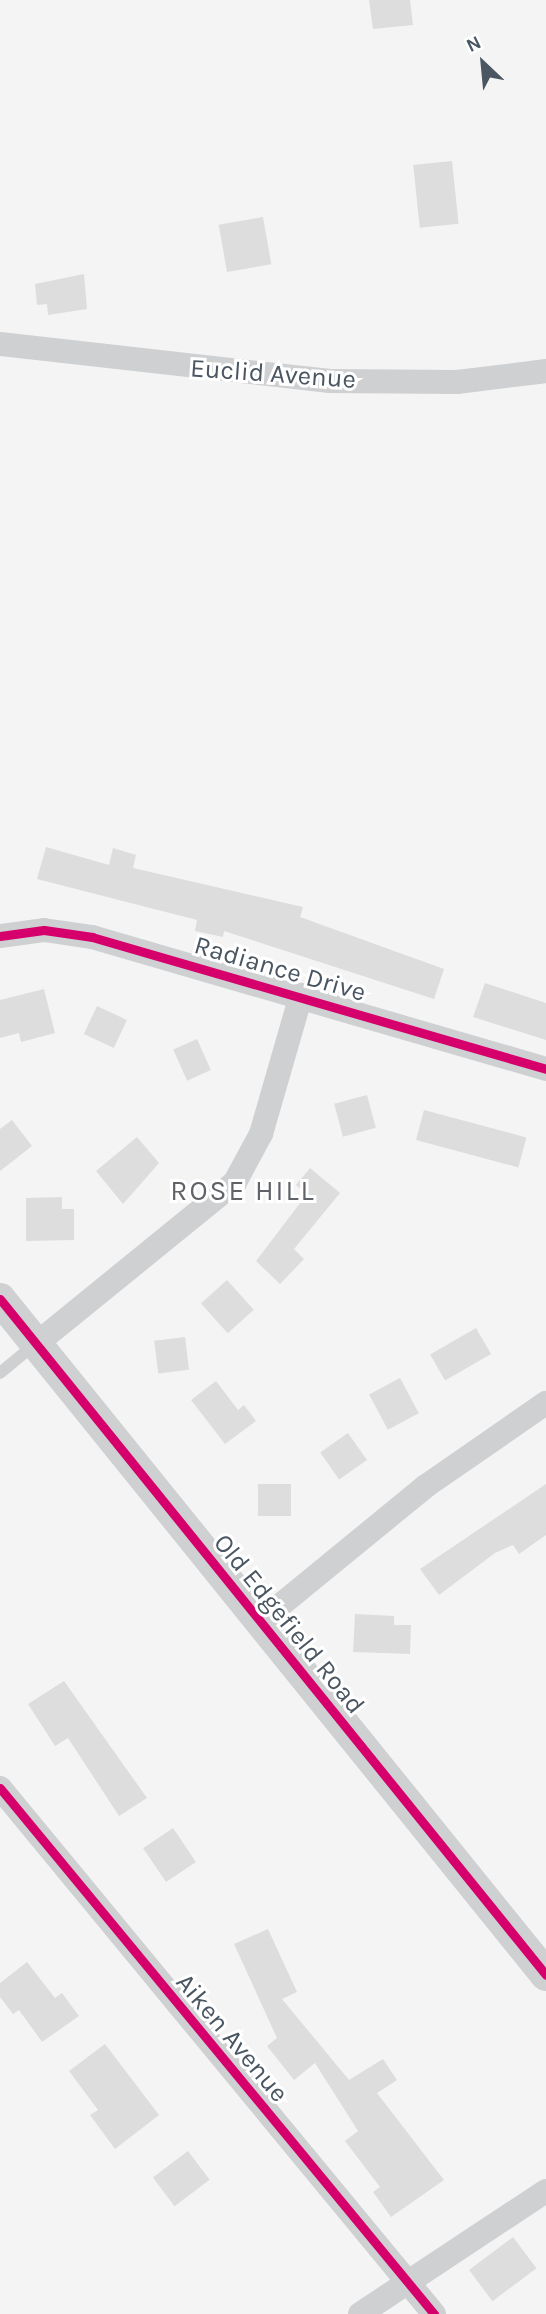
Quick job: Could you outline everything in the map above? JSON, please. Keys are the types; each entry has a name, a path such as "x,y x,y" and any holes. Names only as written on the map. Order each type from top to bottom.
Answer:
{"street":[{"name":"Euclid Avenue","path":"0,344 330,381 457,382 546,371"},
{"name":"Radiance Drive","path":"0,936 68,931 301,995 546,1069"},
{"path":"36,1343 235,1182 261,1133 301,995"},
{"name":"Old Edgefield Road","path":"0,1299 546,1975"},
{"path":"261,1621 426,1486 546,1403"},
{"name":"Aiken Avenue","path":"0,1788 434,2314"},
{"path":"360,2314 404,2279 546,2191"}],"lane":[{"path":"0,1373 36,1343"}],"building":[{"path":"369,0 410,0 413,25 373,29"},
{"path":"452,161 459,224 420,228 413,165"},
{"path":"263,217 271,264 227,272 219,225"},
{"path":"84,274 87,309 48,315 47,304 37,305 35,284"},
{"path":"46,847 109,865 113,848 136,855 133,868 303,907 300,917 444,969 434,999 224,931 223,937 195,931 197,920 37,879"},
{"path":"485,983 546,1003 546,1040 473,1017"},
{"path":"44,989 55,1033 21,1042 19,1033 0,1038 0,1000"},
{"path":"97,1006 127,1020 114,1048 84,1034"},
{"path":"197,1039 211,1070 187,1081 173,1050"},
{"path":"367,1095 376,1128 343,1137 334,1104"},
{"path":"424,1110 526,1137 518,1167 416,1140"},
{"path":"12,1120 32,1146 0,1171 0,1129"},
{"path":"137,1137 159,1163 123,1204 96,1171"},
{"path":"310,1168 340,1193 294,1249 304,1259 280,1284 256,1261 307,1194 296,1185"},
{"path":"62,1197 62,1209 74,1209 74,1240 26,1241 26,1198"},
{"path":"227,1280 254,1310 228,1333 201,1303"},
{"path":"476,1328 491,1354 445,1380 430,1354"},
{"path":"185,1337 189,1370 158,1374 154,1341"},
{"path":"400,1378 419,1413 388,1430 369,1394"},
{"path":"216,1381 238,1410 244,1405 256,1421 225,1444 191,1400"},
{"path":"348,1433 367,1460 339,1480 320,1453"},
{"path":"258,1484 291,1484 291,1516 258,1516"},
{"path":"546,1484 546,1535 519,1554 513,1545 495,1553 439,1595 420,1569"},
{"path":"355,1614 394,1616 394,1625 411,1625 410,1654 353,1652"},
{"path":"64,1681 147,1798 119,1816 68,1738 55,1746 28,1704"},
{"path":"173,1828 196,1862 166,1882 143,1848"},
{"path":"268,1929 297,1992 282,1999 349,2080 383,2059 397,2080 377,2093 444,2180 391,2217 373,2192 380,2187 345,2141 358,2131 315,2063 294,2080 267,2046 277,2038 234,1944"},
{"path":"27,1962 55,1998 62,1993 79,2016 42,2042 19,2010 13,2014 0,1997 0,1983"},
{"path":"105,2044 159,2115 115,2149 90,2115 98,2110 69,2071"},
{"path":"188,2151 210,2180 175,2206 153,2177"},
{"path":"513,2237 536,2268 493,2301 469,2270"}],"cycle path":[{"path":"0,936 44,930 92,937 546,1069"},
{"path":"0,1299 546,1975"},
{"path":"0,1788 434,2314"}],"district":[{"name":"ROSE HILL","path":"243,1191"}]}
